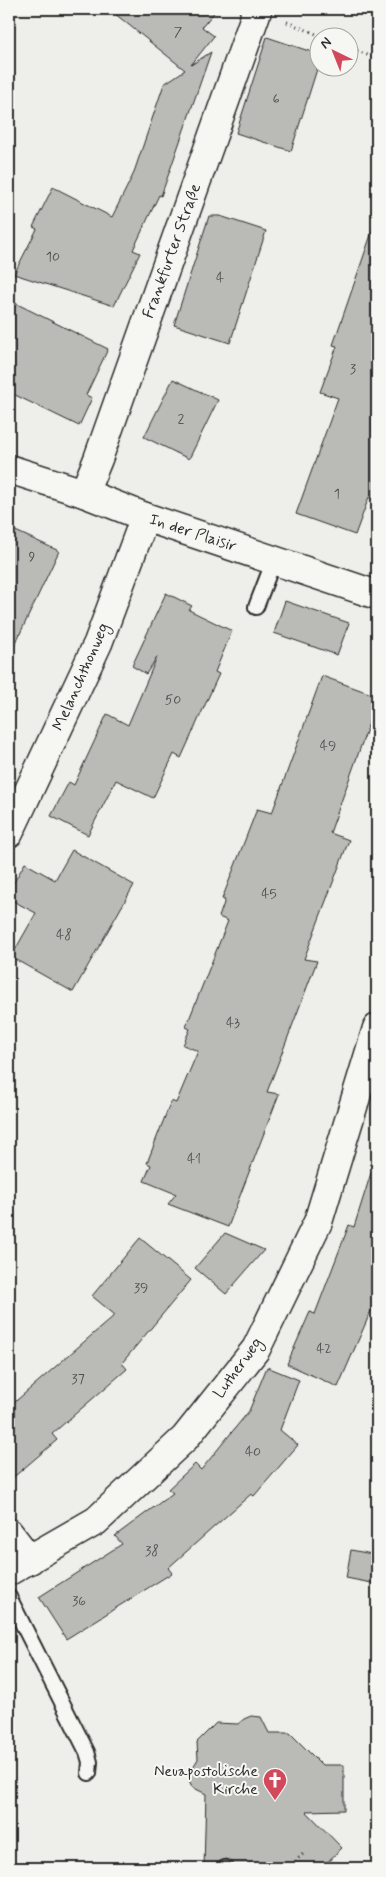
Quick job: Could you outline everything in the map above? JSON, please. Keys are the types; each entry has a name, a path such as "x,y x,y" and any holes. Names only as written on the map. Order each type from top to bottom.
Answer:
{"street":[{"name":"Frankfurter Straße","path":"84,494 256,10"},
{"name":"In der Plaisir","path":"9,469 84,494 145,518 377,594"},
{"name":"Melanchthonweg","path":"9,833 98,643 145,518"},
{"name":"Lutherweg","path":"19,1565 96,1521 185,1438 256,1349 318,1222 377,1028"},
{"path":"9,1533 19,1565"}],"lane":[{"path":"256,607 274,560"},
{"path":"9,1597 87,1752 90,1762 89,1773"}],"path":[{"path":"256,10 308,31"},
{"path":"358,51 377,59"},
{"path":"287,1868 304,1854"},
{"path":"331,1859 340,1868"}],"building":[{"path":"109,9 217,9 202,27 214,36 191,65 211,52 161,196 159,195 133,250 140,253 114,306 14,274 37,229 33,227 53,187 112,217 133,175 164,84 185,70"},
{"path":"267,37 308,51 308,78 314,78 291,151 236,133"},
{"path":"209,216 220,216 266,231 230,343 174,325"},
{"path":"373,229 377,230 377,501 369,497 355,535 296,514 338,398 320,392 337,346 333,345"},
{"path":"9,300 108,349 86,395 92,398 79,426 9,392"},
{"path":"173,379 218,400 189,459 144,437"},
{"path":"9,528 59,551 9,657"},
{"path":"166,593 192,606 189,610 232,631 215,672 219,674 181,758 174,754 153,798 116,780 88,835 51,816 69,782 74,785 107,714 128,725 157,657 146,674 132,666"},
{"path":"285,601 349,623 337,655 274,633"},
{"path":"322,676 377,696 377,701 330,833 349,840 304,959 317,961 267,1092 279,1094 228,1227 168,1204 176,1194 144,1181 151,1165 147,1163 171,1101 176,1103 198,1051 183,1045 190,1029 186,1027 228,921 219,917 225,900 222,899 257,809 272,813"},
{"path":"72,850 134,885 73,992 11,957 36,913 9,899 9,891 25,863 55,880"},
{"path":"371,1173 377,1174 377,1297 338,1387 287,1364 310,1312 315,1314 349,1225 354,1227"},
{"path":"225,1233 264,1250 226,1294 195,1268"},
{"path":"140,1238 191,1280 122,1363 127,1369 52,1434 57,1440 9,1481 9,1407 115,1315 92,1296"},
{"path":"267,1367 299,1380 280,1430 298,1445 254,1496 251,1494 168,1568 172,1573 66,1639 39,1597 122,1544 115,1536 173,1493 168,1489 195,1464 201,1470 249,1411"},
{"path":"351,1550 377,1555 377,1584 346,1578"},
{"name":"Neuapostolische Kirche","path":"251,1716 261,1717 269,1733 290,1733 322,1765 344,1765 344,1810 306,1811 342,1848 321,1868 235,1868 233,1863 226,1859 220,1861 216,1868 204,1868 206,1794 192,1787 189,1780 190,1772 198,1759 197,1742 216,1723 238,1724"}],"place":[{"name":"Neuapostolische Kirche","path":"275,1801"}]}
